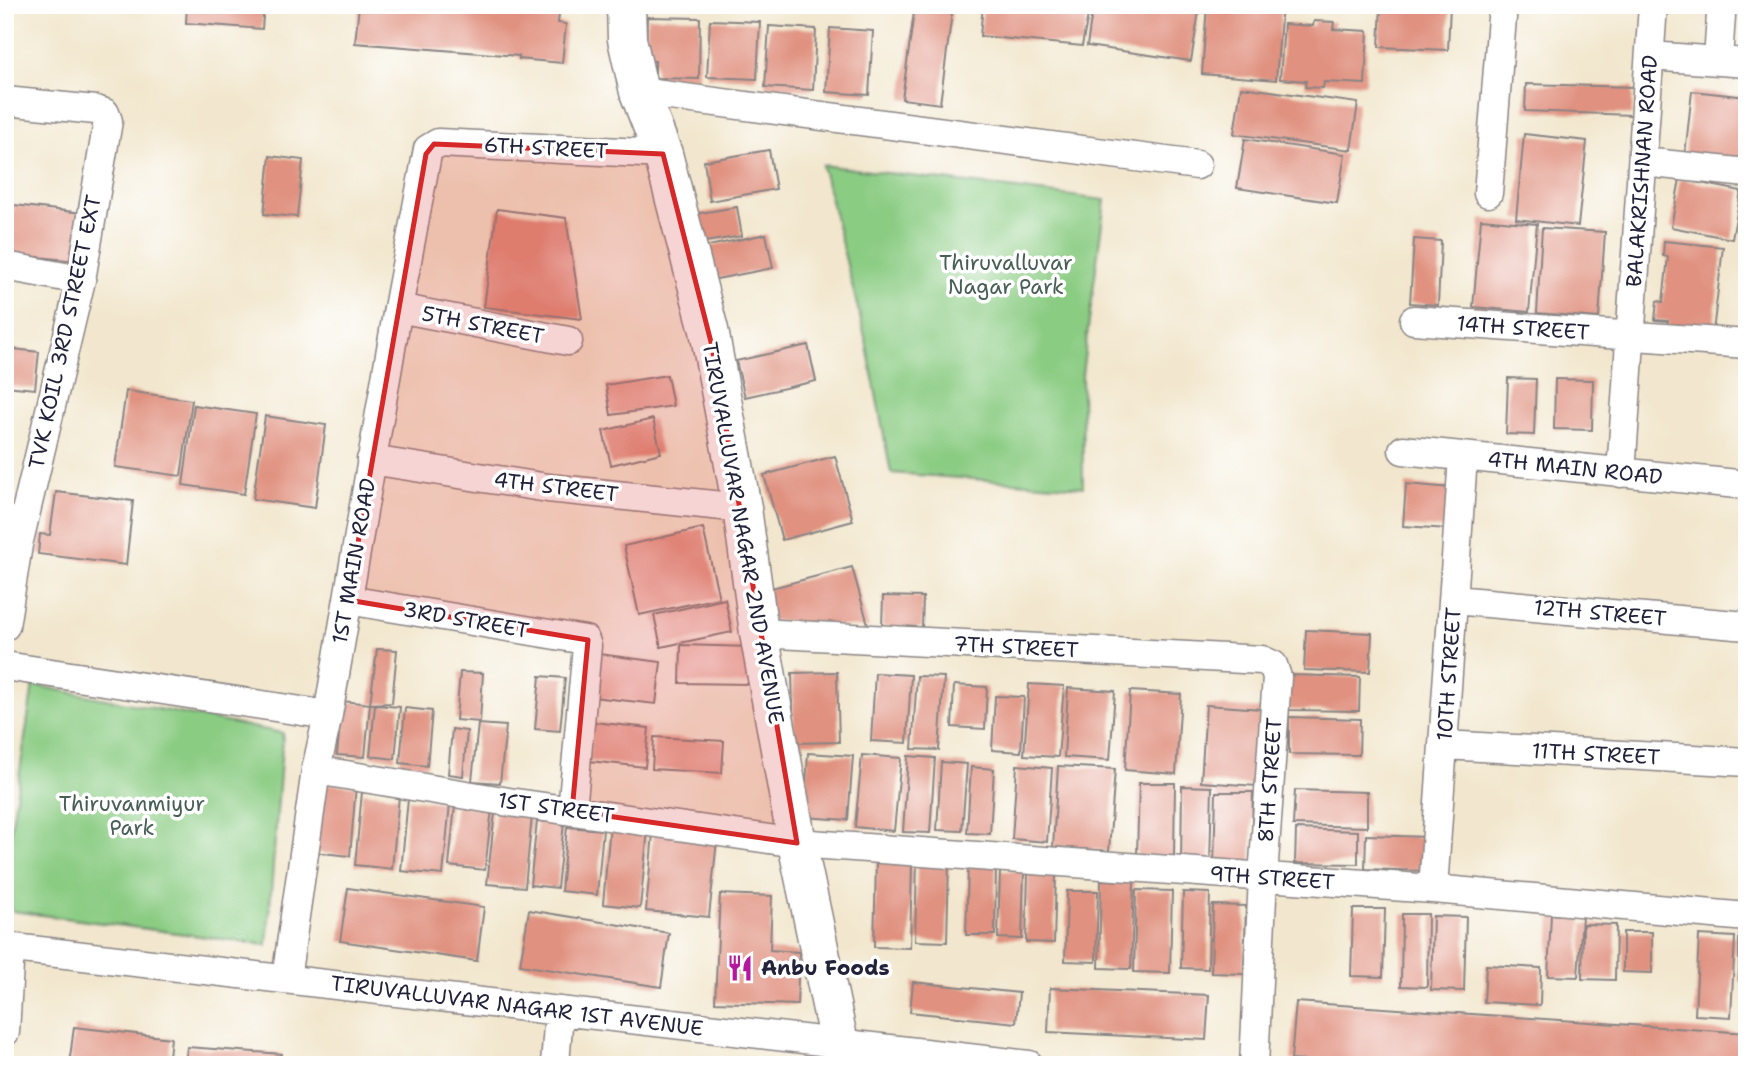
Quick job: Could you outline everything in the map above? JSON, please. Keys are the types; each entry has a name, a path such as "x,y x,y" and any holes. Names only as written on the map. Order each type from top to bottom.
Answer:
{"street":[{"name":"TIRUVALLUVAR NAGAR 2ND AVENUE","path":"626,5 627,40 639,92 663,154 709,330 742,508 759,633 797,843 842,1054"},
{"path":"1488,193 1503,5"},
{"name":"BALAKRISHNAN ROAD","path":"1621,473 1653,5"},
{"path":"1718,60 1721,15"},
{"path":"1650,56 1747,63"},
{"path":"639,92 1197,165"},
{"name":"TVK KOIL 3RD STREET EXT","path":"5,101 96,110 105,113 108,121 81,280 16,505 18,545 5,626"},
{"name":"6TH STREET","path":"430,146 438,143 663,154"},
{"name":"1ST MAIN ROAD","path":"286,979 316,770 328,715 426,154 430,146"},
{"path":"1643,162 1747,173"},
{"path":"5,266 81,280"},
{"name":"5TH STREET","path":"398,308 568,341"},
{"name":"14TH STREET","path":"1414,320 1747,344"},
{"name":"4TH MAIN ROAD","path":"1403,450 1747,485"},
{"name":"10TH STREET","path":"1433,889 1463,457"},
{"name":"4TH STREET","path":"371,460 548,488 742,508"},
{"name":"3RD STREET","path":"348,600 585,640 587,646 572,811"},
{"name":"12TH STREET","path":"1454,600 1747,626"},
{"name":"7TH STREET","path":"759,633 1262,660 1273,665"},
{"name":"8TH STREET","path":"1254,1065 1263,877 1277,677 1273,665"},
{"path":"5,666 328,715"},
{"name":"11TH STREET","path":"1444,745 1747,762"},
{"name":"1ST STREET","path":"316,770 572,811 797,843"},
{"name":"9TH STREET","path":"797,843 1433,889 1747,917"},
{"path":"5,1032 8,948"},
{"name":"TIRUVALLUVAR NAGAR 1ST AVENUE","path":"8,948 559,1012 842,1054 1029,1065"},
{"path":"555,1065 559,1012"}],"highlighted area":[{"path":"434,144 663,154 712,346 797,843 572,811 588,640 348,600 426,154"}],"green space":[{"name":"Thiruvalluvar Nagar Park","path":"822,165 1105,200 1082,374 1083,487 891,473 866,341"},
{"name":"Thiruvanmiyur Park","path":"33,685 283,733 267,945 5,910 5,869"}],"building":[{"path":"187,5 264,5 262,29 186,23"},
{"path":"359,5 560,5 558,23 566,24 562,63 519,59 519,56 355,43"},
{"path":"915,5 953,5 940,104 902,99"},
{"path":"983,5 1090,5 1082,46 980,36"},
{"path":"1093,5 1200,5 1191,61 1087,46"},
{"path":"1207,5 1282,5 1276,80 1202,74"},
{"path":"1381,5 1450,5 1448,50 1379,47"},
{"path":"647,17 700,18 699,79 655,78 655,61 646,61"},
{"path":"710,20 760,22 757,79 707,77"},
{"path":"1314,21 1334,22 1333,29 1368,31 1365,84 1324,82 1323,88 1305,87 1306,81 1280,79 1284,24 1313,26"},
{"path":"769,26 816,29 813,90 765,87"},
{"path":"830,28 873,31 869,95 826,92"},
{"path":"1526,84 1633,87 1632,115 1525,111"},
{"path":"1241,87 1358,103 1351,150 1234,134"},
{"path":"1692,91 1747,97 1747,161 1685,155"},
{"path":"1524,134 1587,141 1578,226 1516,219"},
{"path":"1245,139 1345,154 1337,203 1237,188"},
{"path":"769,150 776,189 710,201 704,161"},
{"path":"270,156 303,160 297,217 264,214"},
{"path":"1680,179 1741,191 1732,239 1671,227"},
{"path":"14,205 82,213 77,261 9,254"},
{"path":"737,207 742,236 693,244 688,215"},
{"path":"497,209 566,218 582,319 484,307"},
{"path":"1481,219 1537,224 1529,312 1473,307"},
{"path":"1542,228 1605,232 1599,318 1537,313"},
{"path":"766,234 773,268 711,280 704,247"},
{"path":"1414,239 1441,241 1438,305 1410,303"},
{"path":"1664,241 1723,247 1713,332 1667,327 1668,321 1655,320 1657,301 1663,302 1668,257 1663,256"},
{"path":"808,345 816,381 745,397 736,361"},
{"path":"5,348 39,352 35,389 5,386"},
{"path":"667,375 673,406 611,415 606,385"},
{"path":"1508,378 1536,379 1534,435 1506,434"},
{"path":"1555,379 1593,380 1592,430 1554,429"},
{"path":"126,391 192,400 181,476 115,467"},
{"path":"194,405 256,414 244,494 183,485"},
{"path":"265,416 326,425 315,508 253,499"},
{"path":"653,419 661,453 611,465 603,431"},
{"path":"835,456 853,521 782,540 764,475"},
{"path":"1406,484 1452,488 1449,529 1403,526"},
{"path":"56,492 133,501 126,565 38,554 40,534 50,535"},
{"path":"703,528 719,598 639,615 624,546"},
{"path":"852,567 869,628 772,621 764,590"},
{"path":"883,596 923,597 922,628 882,627"},
{"path":"725,599 732,632 661,647 654,615"},
{"path":"1306,630 1372,633 1370,672 1304,670"},
{"path":"681,645 751,647 750,684 680,683"},
{"path":"377,649 397,650 392,703 370,704"},
{"path":"599,654 661,662 656,704 593,697"},
{"path":"460,672 483,673 480,722 456,720"},
{"path":"837,672 839,742 794,743 792,673"},
{"path":"875,673 911,675 907,743 871,741"},
{"path":"1290,675 1360,677 1359,711 1289,710"},
{"path":"540,676 565,678 560,731 535,729"},
{"path":"917,676 944,677 939,750 912,749"},
{"path":"1029,684 1064,686 1058,757 1024,755"},
{"path":"954,685 987,687 985,729 952,727"},
{"path":"1068,688 1115,691 1110,760 1064,757"},
{"path":"1130,691 1181,694 1176,774 1125,770"},
{"path":"995,696 1024,697 1021,752 992,750"},
{"path":"342,701 370,704 365,757 337,755"},
{"path":"375,705 400,707 395,759 370,756"},
{"path":"1206,705 1262,709 1257,786 1201,782"},
{"path":"405,708 432,711 427,766 400,763"},
{"path":"1289,717 1360,719 1359,755 1289,754"},
{"path":"593,722 649,728 645,767 589,761"},
{"path":"478,724 506,726 500,783 472,781"},
{"path":"452,729 467,731 463,776 448,774"},
{"path":"654,737 724,741 722,773 652,769"},
{"path":"808,753 853,756 848,820 804,817"},
{"path":"862,755 901,758 894,831 855,827"},
{"path":"908,756 935,758 930,833 903,832"},
{"path":"941,762 967,764 962,831 937,830"},
{"path":"1017,765 1052,768 1047,842 1012,839"},
{"path":"1058,766 1115,769 1109,851 1053,847"},
{"path":"971,767 994,769 990,834 967,833"},
{"path":"319,783 356,786 350,856 313,852"},
{"path":"1139,783 1175,783 1174,856 1137,856"},
{"path":"1182,786 1212,787 1210,864 1181,863"},
{"path":"1295,790 1367,792 1367,827 1293,825"},
{"path":"362,792 399,796 392,869 355,865"},
{"path":"1216,792 1253,792 1251,866 1214,865"},
{"path":"408,799 450,803 443,875 401,871"},
{"path":"455,805 492,808 485,870 449,866"},
{"path":"495,812 532,816 525,887 487,884"},
{"path":"537,821 564,823 557,888 530,885"},
{"path":"610,825 648,829 640,908 603,904"},
{"path":"567,827 603,830 597,895 561,891"},
{"path":"1296,829 1358,831 1358,864 1295,863"},
{"path":"653,833 717,840 709,917 646,911"},
{"path":"1366,835 1429,837 1428,871 1365,869"},
{"path":"917,861 949,861 947,942 915,941"},
{"path":"876,862 912,863 910,948 874,947"},
{"path":"968,864 996,865 995,935 966,935"},
{"path":"1000,871 1024,871 1022,939 998,938"},
{"path":"1028,873 1056,874 1054,943 1026,942"},
{"path":"1101,880 1134,881 1131,969 1099,968"},
{"path":"348,888 484,907 477,961 340,941"},
{"path":"1136,890 1172,891 1170,973 1134,972"},
{"path":"1067,891 1098,891 1096,962 1065,961"},
{"path":"1183,892 1210,893 1208,969 1181,968"},
{"path":"720,894 772,896 770,950 799,952 797,1005 715,1002"},
{"path":"1213,905 1246,906 1244,974 1211,973"},
{"path":"1353,909 1385,909 1383,977 1351,976"},
{"path":"529,910 669,933 661,987 520,965"},
{"path":"1402,914 1428,914 1427,987 1401,986"},
{"path":"1551,914 1582,916 1578,977 1548,976"},
{"path":"1433,916 1466,917 1464,991 1431,990"},
{"path":"1583,924 1616,925 1615,980 1582,979"},
{"path":"1623,932 1652,932 1652,973 1623,972"},
{"path":"1739,934 1747,934 1747,982 1739,981"},
{"path":"1699,935 1735,937 1731,1017 1695,1015"},
{"path":"1486,965 1541,968 1540,1005 1484,1002"},
{"path":"913,982 1019,993 1016,1023 910,1012"},
{"path":"1050,988 1209,995 1206,1040 1048,1032"},
{"path":"1296,1002 1747,1033 1747,1065 1370,1065 1291,1060"},
{"path":"74,1027 171,1038 168,1065 69,1065"},
{"path":"187,1047 282,1054 281,1065 185,1065"}],"place":[{"name":"Anbu Foods","path":"740,968"}]}
